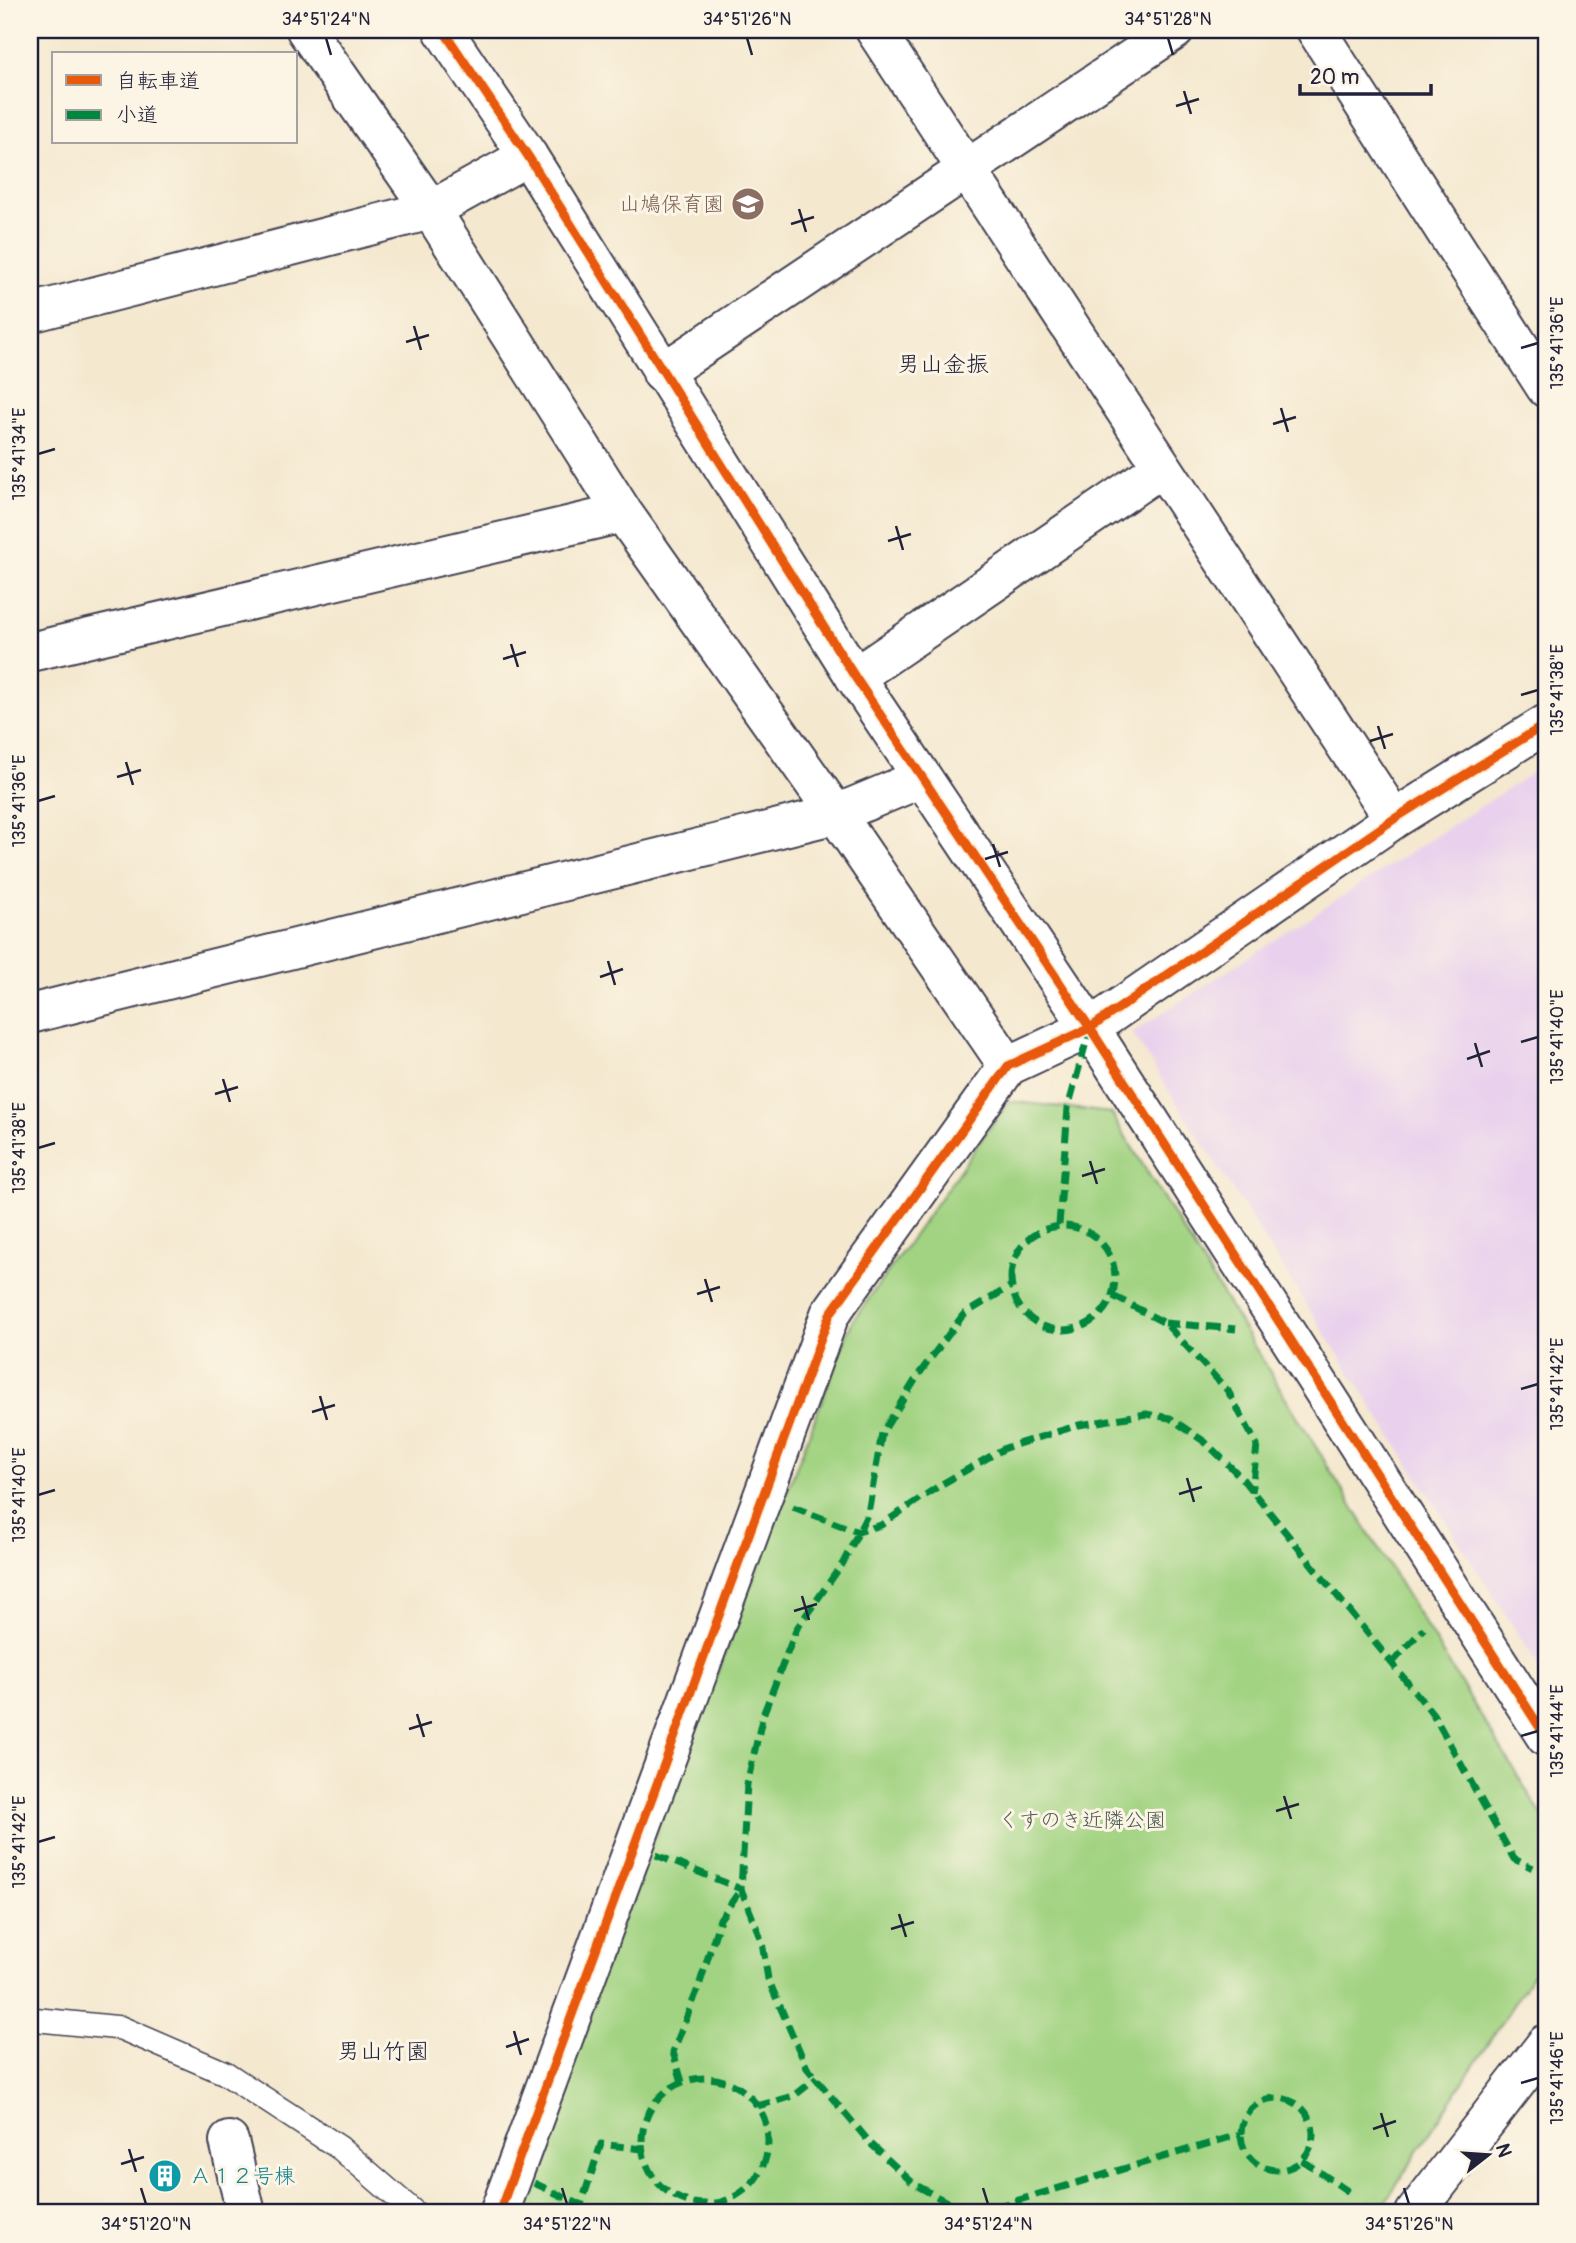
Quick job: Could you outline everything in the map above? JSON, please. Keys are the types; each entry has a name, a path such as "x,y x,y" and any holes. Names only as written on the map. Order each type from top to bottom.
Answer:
{"street":[{"path":"306,30 431,210 623,513 836,814 1008,1066"},
{"path":"443,30 528,156 855,677 1090,1028 1546,1737"},
{"path":"875,30 964,170 1394,820"},
{"path":"662,373 1175,30"},
{"path":"1316,30 1546,388"},
{"path":"30,313 431,210 528,156"},
{"path":"855,677 1161,468"},
{"path":"30,652 623,513"},
{"path":"499,2213 830,1314 1008,1066 1090,1028 1394,820 1546,724"},
{"path":"30,1014 836,814 922,778"},
{"path":"1415,2213 1546,2044"},
{"path":"229,2141 246,2213"}],"lane":[{"path":"30,2020 121,2028 225,2073 340,2148 415,2213"}],"shaded area":[{"path":"1546,764 1546,1677 1132,1033"}],"green space":[{"name":"くすのき近隣公園","path":"1009,1101 1111,1113 1546,1822 1546,1954 1378,2213 510,2213 852,1322"}],"marked path":[{"path":"1059,1225 1068,1108 1090,1028"},
{"path":"1063,1226 1083,1230 1100,1241 1111,1258 1115,1278 1111,1298 1100,1315 1083,1326 1063,1330 1043,1326 1026,1315 1015,1298 1011,1278 1015,1258 1026,1241 1043,1230 1063,1226"},
{"path":"967,2213 914,2184 871,2144 807,2068 768,1979 762,1942 741,1889 747,1784 763,1715 797,1628 843,1563 868,1513 882,1433 919,1374 963,1315 1011,1286"},
{"path":"1113,1296 1165,1323 1228,1391 1257,1445 1252,1492"},
{"path":"1165,1323 1236,1329"},
{"path":"793,1507 858,1532 881,1525 942,1484 1005,1448 1079,1425 1146,1414 1170,1418 1205,1442 1240,1476 1433,1714 1514,1859 1533,1868"},
{"path":"1392,1663 1424,1628"},
{"path":"656,1855 741,1889"},
{"path":"682,2082 673,2052 699,1986 720,1919 741,1889"},
{"path":"705,2078 729,2083 749,2097 763,2117 768,2141 763,2165 749,2185 729,2199 705,2204 681,2199 661,2185 647,2165 642,2141 647,2117 661,2097 681,2083 705,2078"},
{"path":"757,2106 794,2096 817,2078"},
{"path":"1277,2098 1297,2104 1307,2114 1313,2134 1307,2154 1297,2164 1277,2170 1257,2164 1247,2154 1241,2134 1247,2114 1257,2104 1277,2098"},
{"path":"975,2213 1241,2134"},
{"path":"534,2183 581,2205 601,2144 642,2149"},
{"path":"1302,2160 1352,2194"},
{"path":"860,2213 884,2213"}],"cycle path":[{"path":"443,30 528,156 855,677 1090,1028 1546,1737"},
{"path":"499,2213 830,1314 1008,1066 1090,1028 1394,819 1546,724"}],"place":[{"name":"山鳩保育園","path":"748,204"},
{"name":"Ａ１２号棟","path":"165,2176"}],"district":[{"name":"男山金振","path":"943,364"},
{"name":"男山竹園","path":"383,2051"}]}
